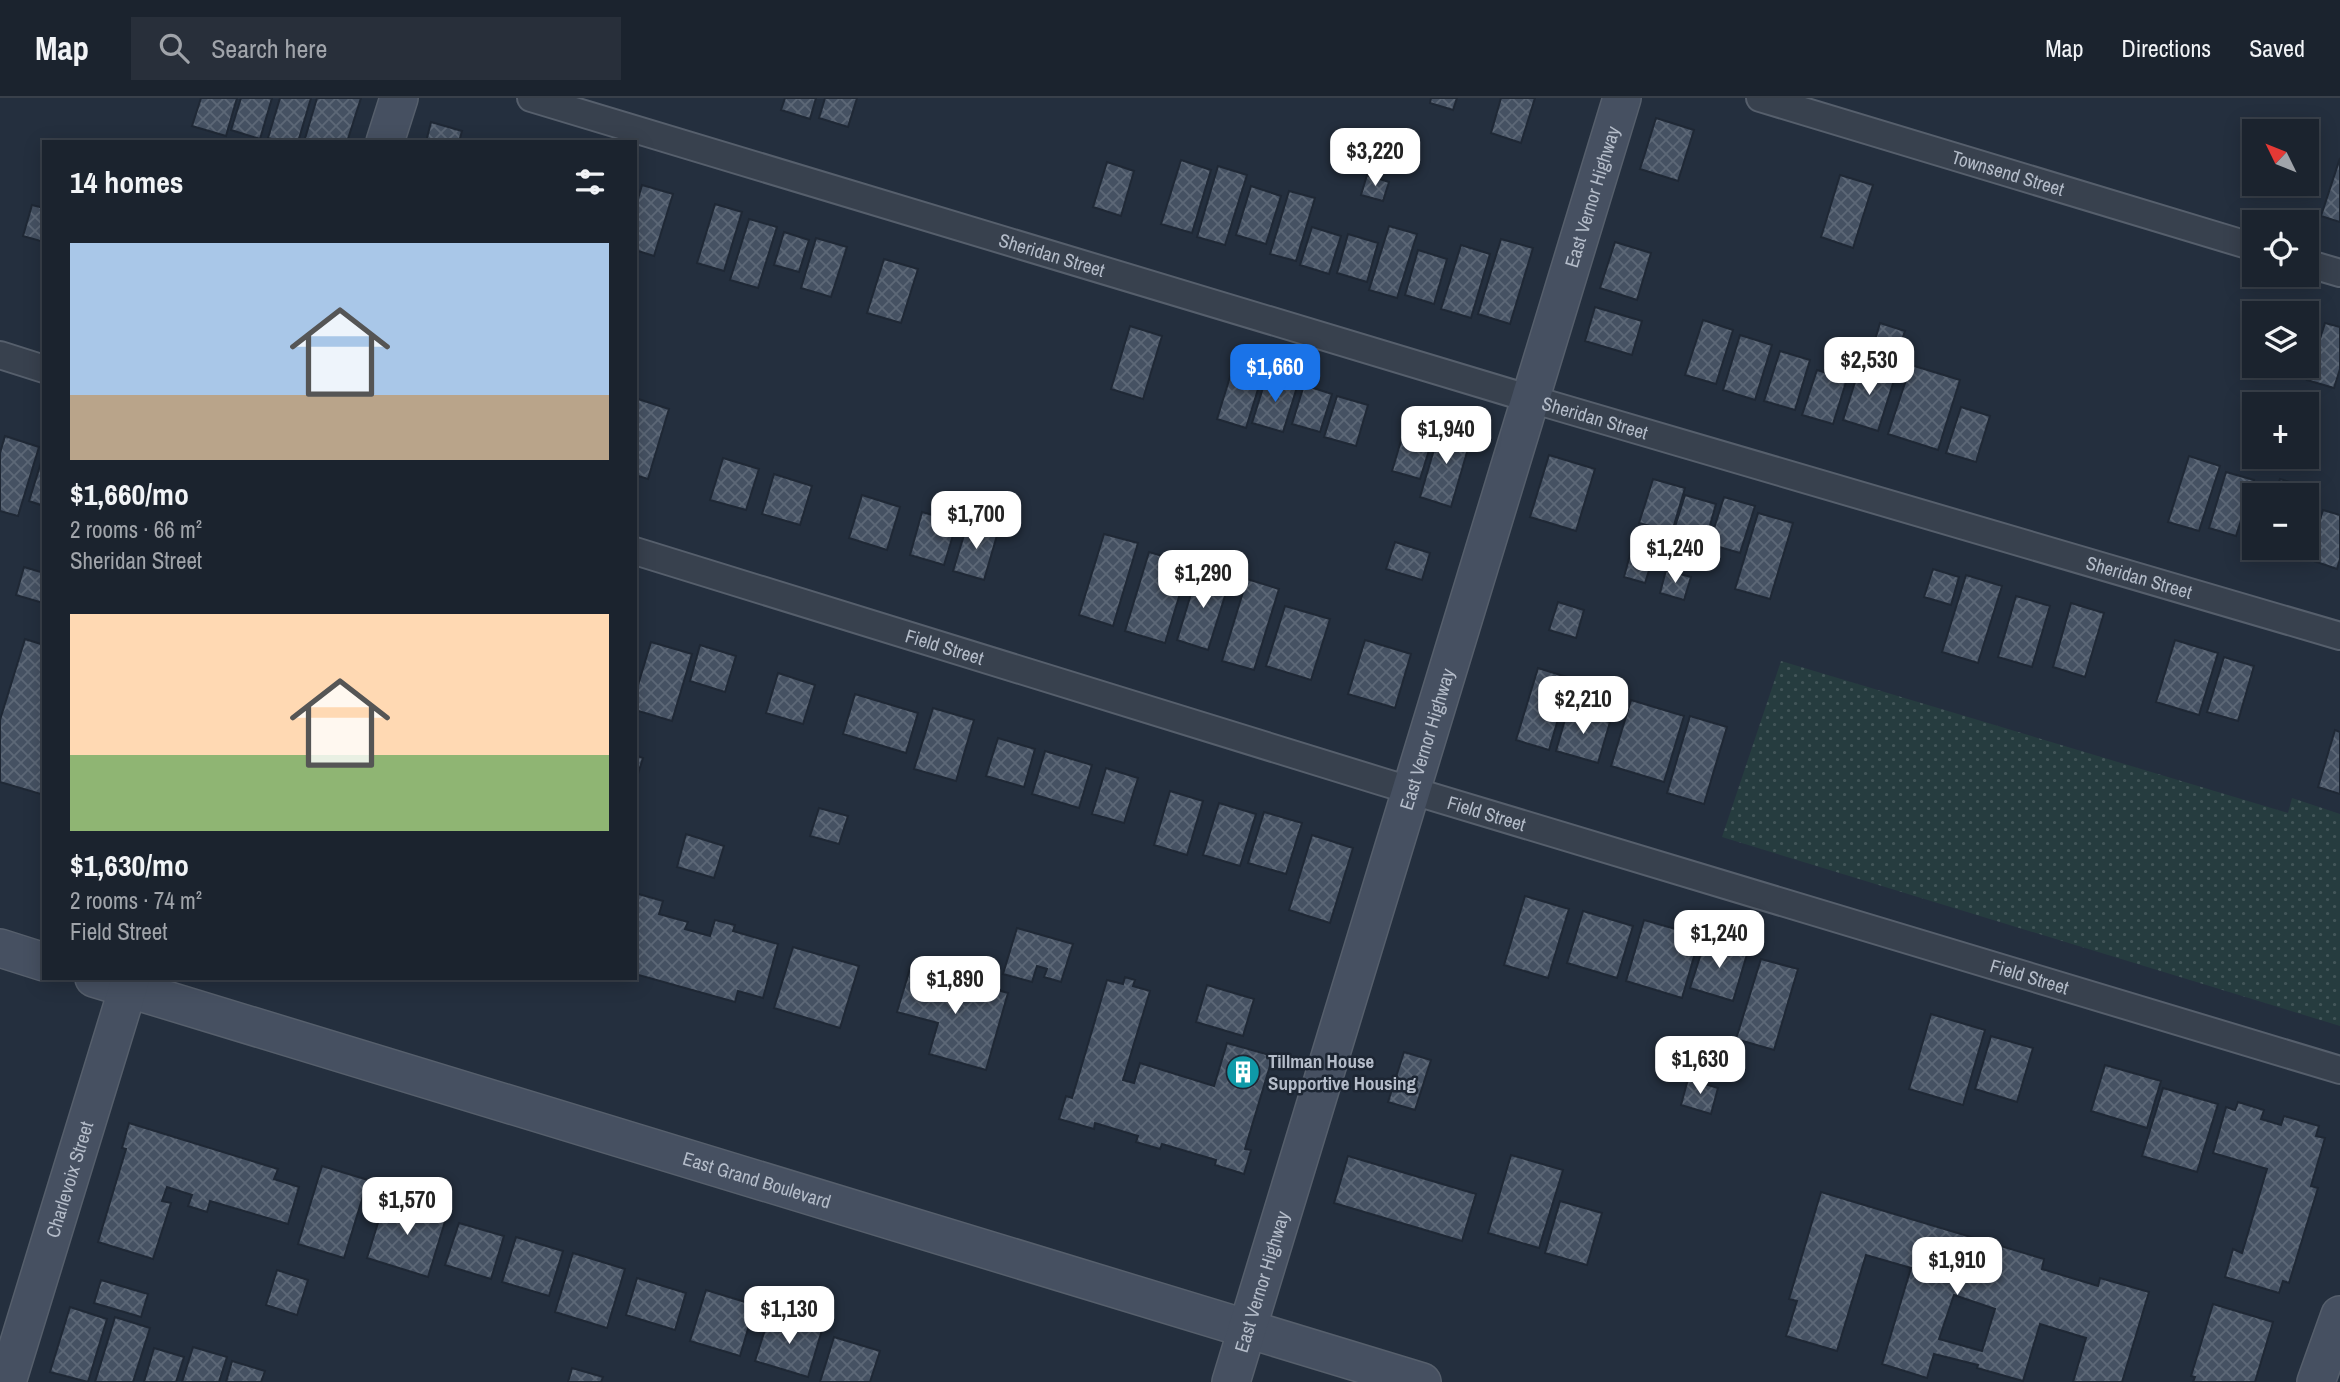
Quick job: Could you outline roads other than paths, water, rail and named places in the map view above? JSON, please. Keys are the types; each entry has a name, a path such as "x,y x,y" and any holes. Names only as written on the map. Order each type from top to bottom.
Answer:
{"street":[{"path":"386,140 399,98"},
{"name":"Sheridan Street","path":"531,98 1531,399 2340,636"},
{"name":"East Vernor Highway","path":"1231,1382 1622,98"},
{"name":"Townsend Street","path":"1760,98 2242,243"},
{"path":"2319,267 2340,273"},
{"path":"0,355 42,368"},
{"name":"Field Street","path":"637,552 1412,791 2340,1070"},
{"path":"0,948 42,961"},
{"name":"East Grand Boulevard","path":"117,982 1422,1382"},
{"name":"Charlevoix Street","path":"7,1382 117,982"},
{"path":"2316,1382 2340,1315"}],"place":[{"name":"Tillman House Supportive Housing","path":"1243,1072"}]}
